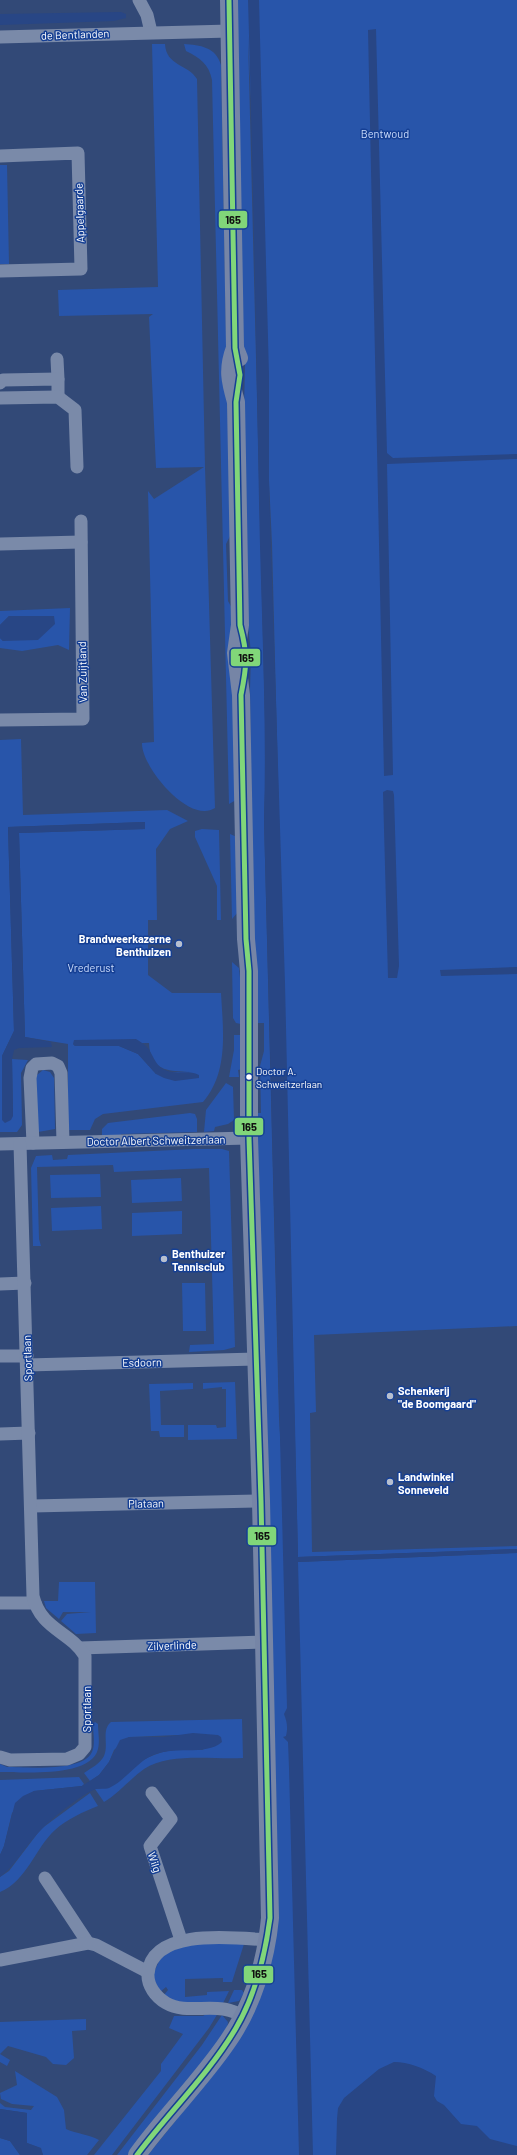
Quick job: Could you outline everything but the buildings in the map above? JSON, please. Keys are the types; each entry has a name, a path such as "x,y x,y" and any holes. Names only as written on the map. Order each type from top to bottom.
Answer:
{"main road":[{"path":"137,2155 161,2122 228,2041 243,2015 261,1968 268,1940 270,1918 261,1501 250,1138 250,1013 246,939 241,695 236,653 240,625 236,402 241,379 241,362 235,348 229,0"}],"street":[{"path":"139,0 147,15 151,32"},
{"name":"de Bentlanden","path":"0,37 230,31"},
{"name":"Appelgaarde","path":"0,156 78,153 81,269 0,271"},
{"path":"57,359 58,397"},
{"path":"0,383 3,380 58,379"},
{"path":"0,398 58,397 75,410 77,467"},
{"name":"Van Zuijtland","path":"0,720 83,719 81,521"},
{"path":"0,544 81,542"},
{"path":"26,1143 32,1068 36,1064 52,1063 58,1066 61,1072 63,1142"},
{"name":"Doctor Albert Schweitzerlaan","path":"0,1144 250,1138"},
{"name":"Sportlaan","path":"0,1757 10,1760 66,1759 79,1754 85,1747 85,1656 80,1648 45,1621 39,1613 35,1603 25,1283 26,1143"},
{"path":"0,1284 25,1283"},
{"name":"Esdoorn","path":"0,1356 27,1360 256,1359"},
{"path":"0,1434 29,1433"},
{"name":"Plataan","path":"32,1506 261,1501"},
{"path":"0,1603 35,1603"},
{"name":"Zilverlinde","path":"80,1648 263,1642"},
{"name":"Wilg","path":"152,1793 171,1819 150,1846 181,1940"},
{"path":"45,1878 88,1944"},
{"path":"243,2015 223,2009 186,2008 171,2005 161,1999 152,1990 149,1984 148,1972 157,1953 172,1943 181,1940 268,1940"},
{"path":"0,1960 88,1944 96,1945 148,1972"}],"green space":[{"name":"Bentwoud","path":"235,0 517,0 517,1326 314,1335 316,1412 310,1413 312,1552 517,1546 517,1549 298,1557 272,544 248,36 266,761 264,820 281,1451 298,1562 517,1553 517,2155 148,2155 177,2119 263,1980 256,1113 261,1113 260,1066 264,1051 264,1023 254,1023 250,689 251,653 248,625 244,410 245,364 242,341"},
{"path":"152,44 165,44 169,57 188,70 197,79 205,467 215,808 204,811 192,808 180,801 168,790 149,765 142,743 154,742 148,491 154,499 204,467 156,468 149,317 153,314 59,316 58,290 158,287"},
{"path":"184,44 207,48 215,54 221,65 227,388 232,532 226,544 228,601 233,610 236,800 229,804 212,80 209,70 203,62 196,56 186,51"},
{"path":"0,165 7,165 9,264 0,264"},
{"path":"70,608 69,650 58,645 22,651 0,648 0,638 3,641 54,616 9,616 0,625 0,611"},
{"name":"Vrederust","path":"21,739 23,815 167,810 188,821 170,829 156,849 157,920 148,920 148,975 172,993 221,993 223,1036 221,1064 217,1078 203,1102 103,1114 95,1119 90,1130 68,1130 68,1044 25,1037 19,833 145,829 145,822 8,827 14,1031 2,1056 2,1120 13,1116 12,1059 28,1060 21,1073 22,1125 17,1132 0,1132 0,740","holes":["149,1043 150,1052 153,1059 162,1068 175,1071 191,1071 156,1074 138,1054 119,1046 75,1046 73,1044"]},
{"path":"202,829 219,830 221,920 217,920 217,886 195,837 195,831"},
{"path":"230,834 237,837 238,912 232,919"},
{"path":"232,962 239,968 240,978 245,987 241,1024 236,1023 233,1018"},
{"path":"234,1035 246,1035 242,1069 238,1070 239,1077 229,1077 234,1050"},
{"path":"43,1070 50,1072 54,1078 55,1129 38,1132 35,1081 37,1075"},
{"path":"226,1083 233,1087 234,1120 228,1124 215,1127 214,1131 204,1132 206,1110"},
{"path":"190,1113 195,1114 197,1119 197,1132 121,1134 120,1137 102,1137 102,1129 108,1123"},
{"path":"222,1149 229,1151 235,1347 224,1350 189,1352 190,1345 214,1344 209,1168 114,1172 113,1165 37,1167 39,1239 41,1246 33,1246 31,1168 36,1156 52,1155 53,1160 67,1159 68,1155"},
{"path":"100,1174 101,1197 51,1198 50,1175"},
{"path":"181,1178 182,1201 132,1203 131,1180"},
{"path":"101,1206 102,1229 52,1231 51,1208"},
{"path":"182,1211 182,1234 132,1236 132,1213"},
{"path":"182,1283 205,1283 206,1331 183,1331"},
{"path":"235,1382 237,1439 188,1440 188,1425 216,1425 217,1428 226,1427 226,1389 222,1389 222,1387 203,1389 203,1383"},
{"path":"193,1383 193,1389 160,1391 161,1425 184,1425 184,1437 160,1437 159,1431 151,1431 149,1384"},
{"path":"59,1582 95,1582 96,1633 76,1634 61,1621 67,1614 91,1612 63,1612 59,1619 46,1608 44,1601 58,1601"},
{"path":"242,1719 243,1758 192,1758 166,1760 144,1769 104,1802 95,1789 114,1784 144,1760 168,1751 186,1749 204,1750 178,1735 129,1737 114,1750 109,1762 99,1775 90,1781 84,1773 98,1764 104,1756 106,1747 106,1729 111,1722"},
{"path":"95,1722 98,1724 98,1749 93,1758 83,1765 55,1771 0,1772 0,1764 7,1767 41,1768 69,1765 80,1762 89,1757 93,1749 93,1724"},
{"path":"79,1777 84,1784 82,1786 34,1791 12,1813 4,1846 0,1855 0,1780"},
{"path":"90,1793 98,1806 70,1819 55,1830 48,1837 17,1880 0,1892 0,1877 9,1871 41,1829"},
{"path":"190,1944 244,1944 232,1982 223,1982 223,1978 185,1979 185,1997 207,1995 207,1992 229,1991 223,2003 177,2002 164,1995 168,1990 166,1987 160,1992 153,1977 161,1958 165,1954 175,1949"},
{"path":"234,1990 242,1990 244,1993 239,2001 228,2003"},
{"path":"208,2013 218,2013 209,2028 112,2155 94,2155 161,2071 161,2064 183,2034 169,2028 174,2016 203,2016"},
{"path":"222,2015 228,2022 227,2031 131,2155 117,2155 202,2045"},
{"path":"86,2019 86,2030 72,2031 74,2058 66,2065 53,2064 46,2057 8,2046 0,2054 0,2022"},
{"path":"0,2054 10,2060 7,2066 0,2062"},
{"path":"15,2071 57,2097 64,2110 66,2129 91,2136 99,2140 87,2155 43,2155 40,2148 27,2143 27,2113 0,2109 0,2103 5,2107 31,2110 34,2106 12,2104 1,2099 0,2093 17,2085"},
{"path":"0,2138 10,2141 20,2155 0,2155"}],"shaded area":[{"path":"248,0 259,0 269,375 269,486 285,983 298,1557 517,1549 517,1553 298,1562 313,2155 299,2155 289,1768 288,1742 283,1737 286,1736 287,1733 287,1725 284,1714 287,1708 264,820 264,701"},
{"path":"121,12 126,14 126,18 114,21 0,25 0,14"},
{"path":"376,29 387,453 393,458 517,454 517,459 387,464 393,775 384,776 368,30"},
{"path":"9,616 54,616 55,624 38,640 3,641 0,638 0,625"},
{"path":"387,790 393,791 394,795 399,966 397,978 388,978 383,792"},
{"path":"145,822 145,829 19,833 25,1037 51,1042 52,1047 19,1048 14,1050 12,1059 13,1116 11,1120 5,1123 2,1120 2,1056 14,1031 8,827"},
{"path":"517,967 517,974 441,976 440,970"},
{"path":"136,1039 146,1046 160,1067 163,1069 172,1072 194,1073 199,1075 199,1078 175,1081 164,1078 156,1074 138,1054 119,1046 75,1046 73,1044 74,1040"},
{"path":"193,1733 218,1735 221,1737 222,1742 207,1749 178,1750 158,1753 144,1760 111,1787 90,1791 46,1825 0,1877 0,1855 4,1846 15,1803 23,1796 34,1791 82,1786 99,1775 109,1762 120,1740 129,1737 164,1737"},
{"path":"394,2062 416,2066 436,2076 434,2096 437,2101 444,2105 461,2124 477,2126 490,2139 517,2146 517,2155 336,2155 338,2108 344,2098 379,2069"},
{"path":"0,2109 27,2113 27,2143 41,2148 43,2155 20,2155 10,2141 0,2138"}],"transit line":[{"name":"165","path":"137,2155 214,2061 236,2028 249,2002 259,1974 270,1918 261,1501 249,1138 249,971 246,939 241,695 246,660 240,625 236,402 240,375 235,348 229,0"}],"place":[{"name":"Brandweerkazerne Benthuizen","path":"179,944"},
{"name":"Doctor A. Schweitzerlaan","path":"249,1077"},
{"name":"Benthuizer Tennisclub","path":"164,1259"},
{"name":"Schenkerij \"de Boomgaard\"","path":"390,1396"},
{"name":"Landwinkel Sonneveld","path":"390,1482"}]}
